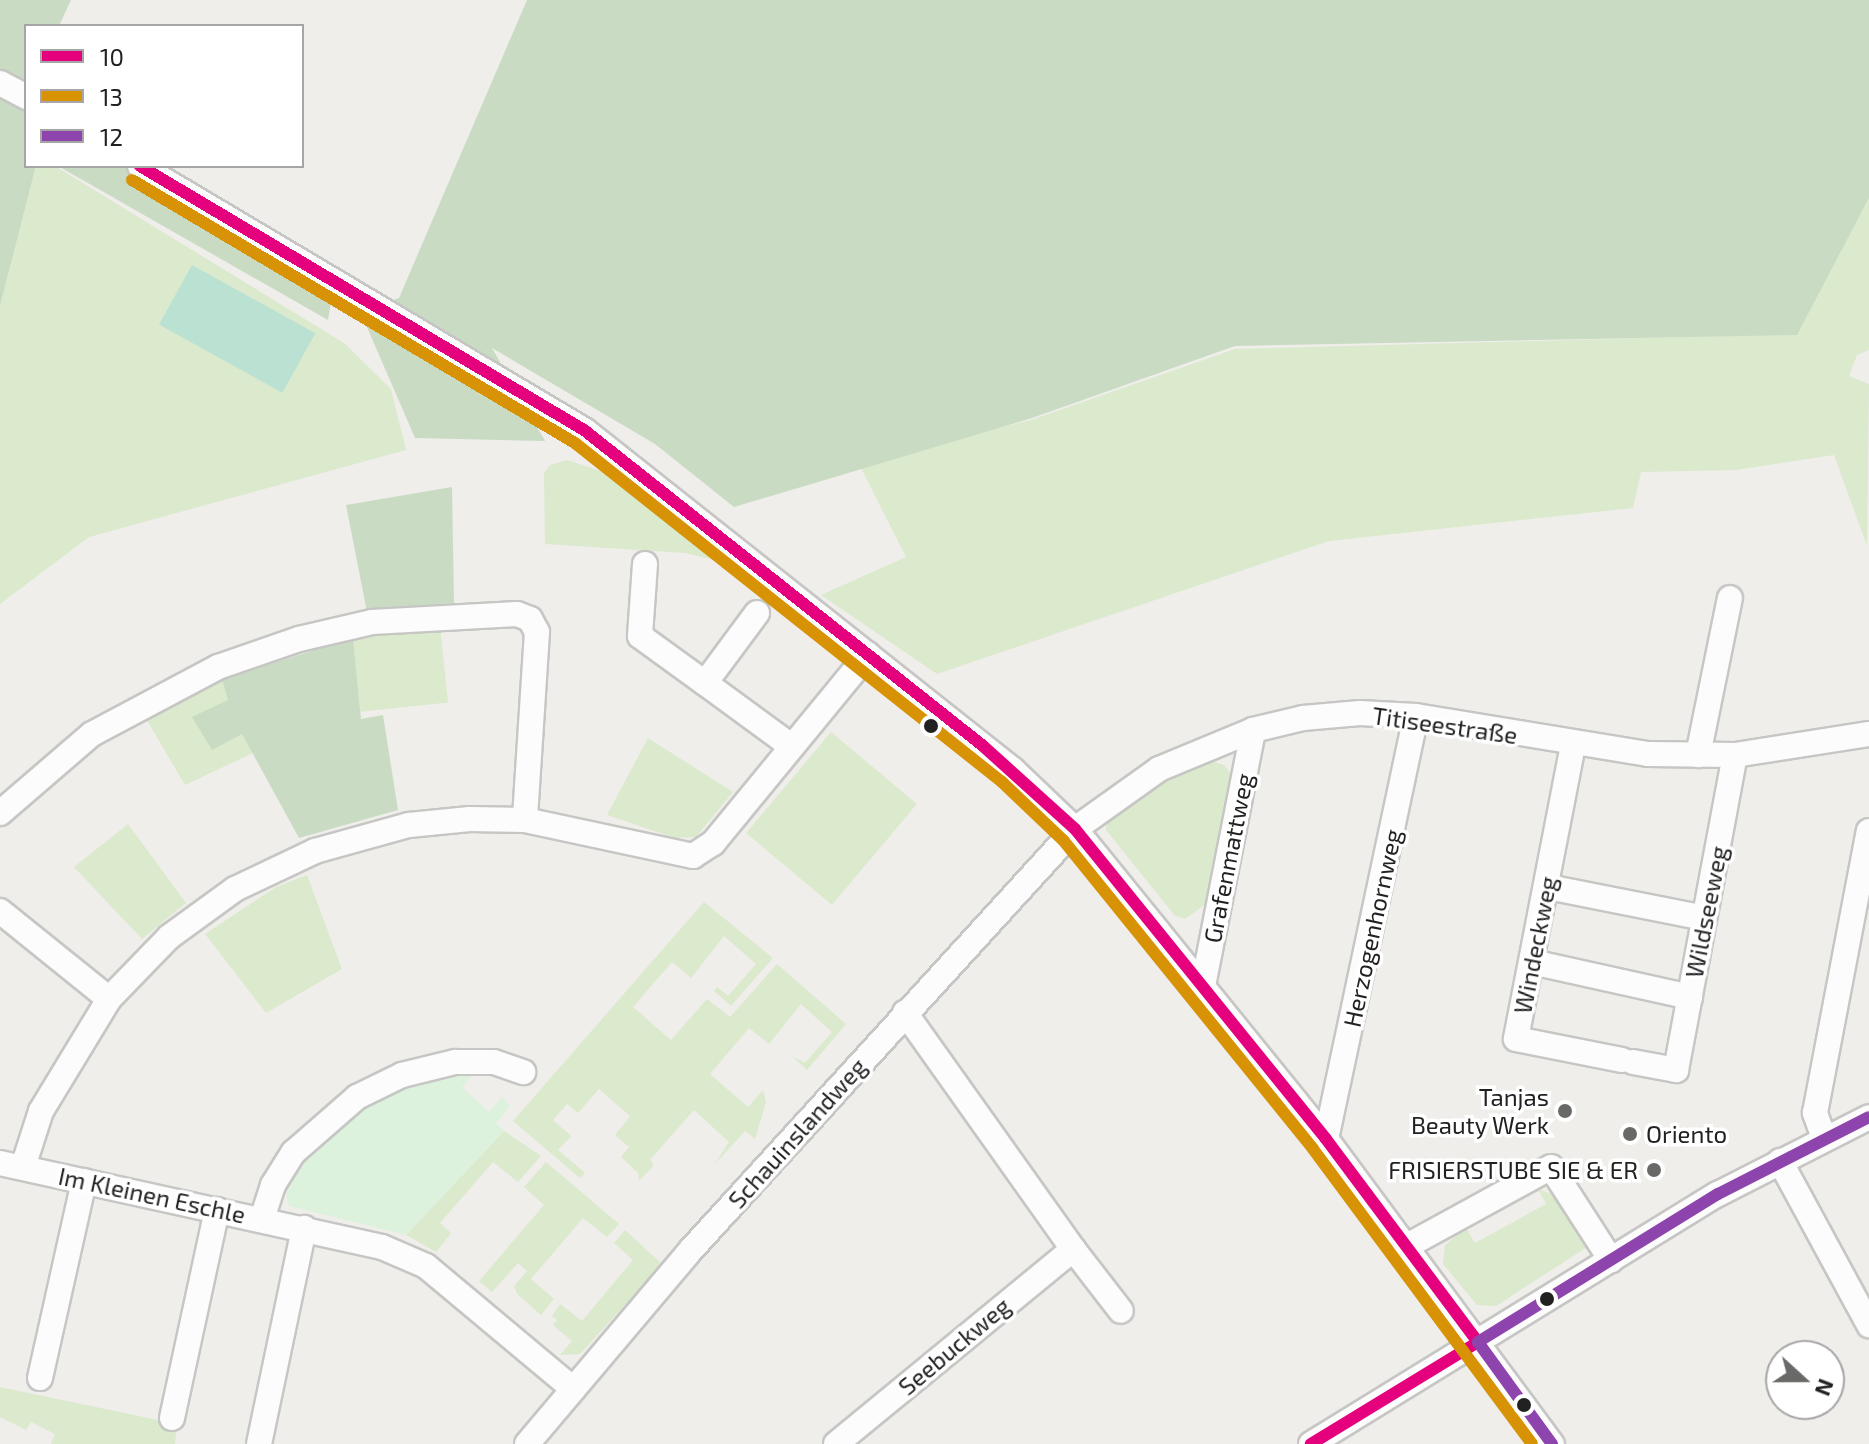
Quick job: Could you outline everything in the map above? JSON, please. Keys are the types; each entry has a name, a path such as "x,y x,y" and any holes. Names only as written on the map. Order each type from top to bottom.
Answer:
{"street":[{"path":"0,83 24,96"},
{"path":"143,168 584,430 1013,770 1075,829 1326,1139 1552,1444"},
{"path":"645,564 640,636 791,746"},
{"path":"1698,755 1730,598"},
{"path":"0,813 92,734 218,667 372,622 463,613 517,614 530,619 537,632 525,820"},
{"path":"705,683 757,613"},
{"path":"12,1165 109,999 169,937 235,889 315,851 409,825 525,820 693,856 713,843 868,654"},
{"name":"Titiseestraße","path":"1075,829 1159,769 1253,730 1303,718 1416,716 1573,745 1698,755 1735,755 1869,734"},
{"name":"Herzogenhornweg","path":"1326,1139 1416,716"},
{"name":"Grafenmattweg","path":"1203,986 1253,730"},
{"name":"Windeckweg","path":"1573,745 1548,887 1516,1039 1676,1070"},
{"name":"Wildseeweg","path":"1676,1070 1735,755"},
{"name":"Schauinslandweg","path":"527,1444 905,1013 1075,829"},
{"path":"1824,1138 1815,1113 1869,831"},
{"path":"1548,887 1704,918"},
{"path":"0,911 109,999"},
{"path":"1532,962 1690,997"},
{"path":"905,1013 1073,1249 1121,1311"},
{"path":"262,1219 273,1185 294,1152 357,1097 402,1075 455,1062 494,1062 523,1072"},
{"path":"1311,1444 1611,1260 1780,1161 1869,1117"},
{"path":"1780,1161 1869,1325"},
{"name":"Im Kleinen Eschle","path":"12,1165 382,1247 426,1266 573,1389"},
{"path":"1407,1246 1551,1167 1611,1260"},
{"path":"40,1378 84,1181"},
{"path":"172,1418 217,1210"},
{"path":"259,1444 304,1228"},
{"name":"Seebuckweg","path":"836,1444 1073,1249"}],"green space":[{"path":"0,0 71,0 60,24 24,24 24,168 35,168 0,306"},
{"path":"527,0 1869,0 1869,198 1797,335 1235,346 1032,418 734,507 655,444 492,348 545,441 415,438 360,311 399,298"},
{"path":"35,168 58,168 344,343 391,389 406,450 89,537 0,604 0,306"},
{"path":"62,168 146,168 332,296 328,320"},
{"path":"1869,198 1869,350 1857,355 1849,376 1869,384 1867,546 1834,455 1736,470 1641,472 1633,508 1329,541 937,674 821,595 906,557 859,464 1034,419 1235,349 1797,334"},
{"path":"192,265 315,333 282,393 159,324"},
{"path":"567,460 634,482 730,564 686,553 545,544 544,473 550,465"},
{"path":"452,487 454,603 367,612 346,505"},
{"path":"440,626 448,703 361,712 352,635"},
{"path":"353,638 361,719 383,715 398,810 299,838 242,734 212,750 192,717 228,700 222,679"},
{"path":"222,679 229,700 193,717 242,733 253,753 185,785 145,717"},
{"path":"831,732 917,804 832,905 746,833"},
{"path":"648,738 733,792 696,837 675,838 607,815"},
{"path":"1205,759 1224,765 1234,778 1210,901 1185,919 1175,916 1106,830 1107,821 1113,810 1149,785"},
{"path":"128,824 186,903 142,939 74,867"},
{"path":"307,875 342,969 266,1013 205,934 276,887"},
{"path":"704,902 773,958 731,1006 714,991 717,987 728,996 756,964 724,936 691,978 672,962 633,1007 671,1040 707,999 730,1017 777,964 846,1024 807,1070 792,1056 805,1063 832,1032 801,1004 769,1044 749,1028 710,1074 748,1107 763,1090 766,1102 755,1139 745,1131 714,1165 729,1142 694,1110 650,1160 654,1165 639,1181 638,1173 621,1157 629,1147 615,1135 630,1116 599,1089 578,1113 567,1104 553,1120 571,1136 558,1150 585,1173 580,1178 513,1121"},
{"path":"475,1072 462,1087 489,1112 502,1097 510,1106 496,1123 504,1131 406,1235 289,1206 285,1188 299,1164 349,1115 422,1078"},
{"path":"504,1131 541,1156 518,1182 493,1162 440,1223 451,1233 436,1252 406,1235"},
{"path":"546,1162 619,1224 607,1237 583,1218 531,1279 554,1299 541,1315 517,1294 514,1286 527,1271 518,1263 492,1292 479,1281 544,1205 524,1187"},
{"path":"1538,1189 1556,1196 1587,1247 1496,1306 1477,1305 1443,1264 1445,1245 1466,1228 1475,1243 1546,1204"},
{"path":"625,1230 662,1264 580,1354 560,1355 572,1341 553,1325 557,1320 552,1316 560,1304 582,1321 633,1260 614,1243"},
{"path":"0,1387 177,1424 175,1444 51,1444 55,1434 31,1422 26,1430 0,1417"}],"transit line":[{"name":"10","path":"143,168 584,430 982,745 1075,829 1326,1139 1478,1342 1311,1444"},
{"name":"13","path":"132,180 575,443 1002,782 1063,840 1313,1149 1532,1444"},
{"name":"12","path":"1552,1444 1478,1342 1718,1194 1869,1117"}],"place":[{"name":"Tanjas Beauty Werk","path":"1565,1111"},
{"name":"Oriento","path":"1630,1134"},
{"name":"FRISIERSTUBE SIE & ER","path":"1654,1170"}]}
